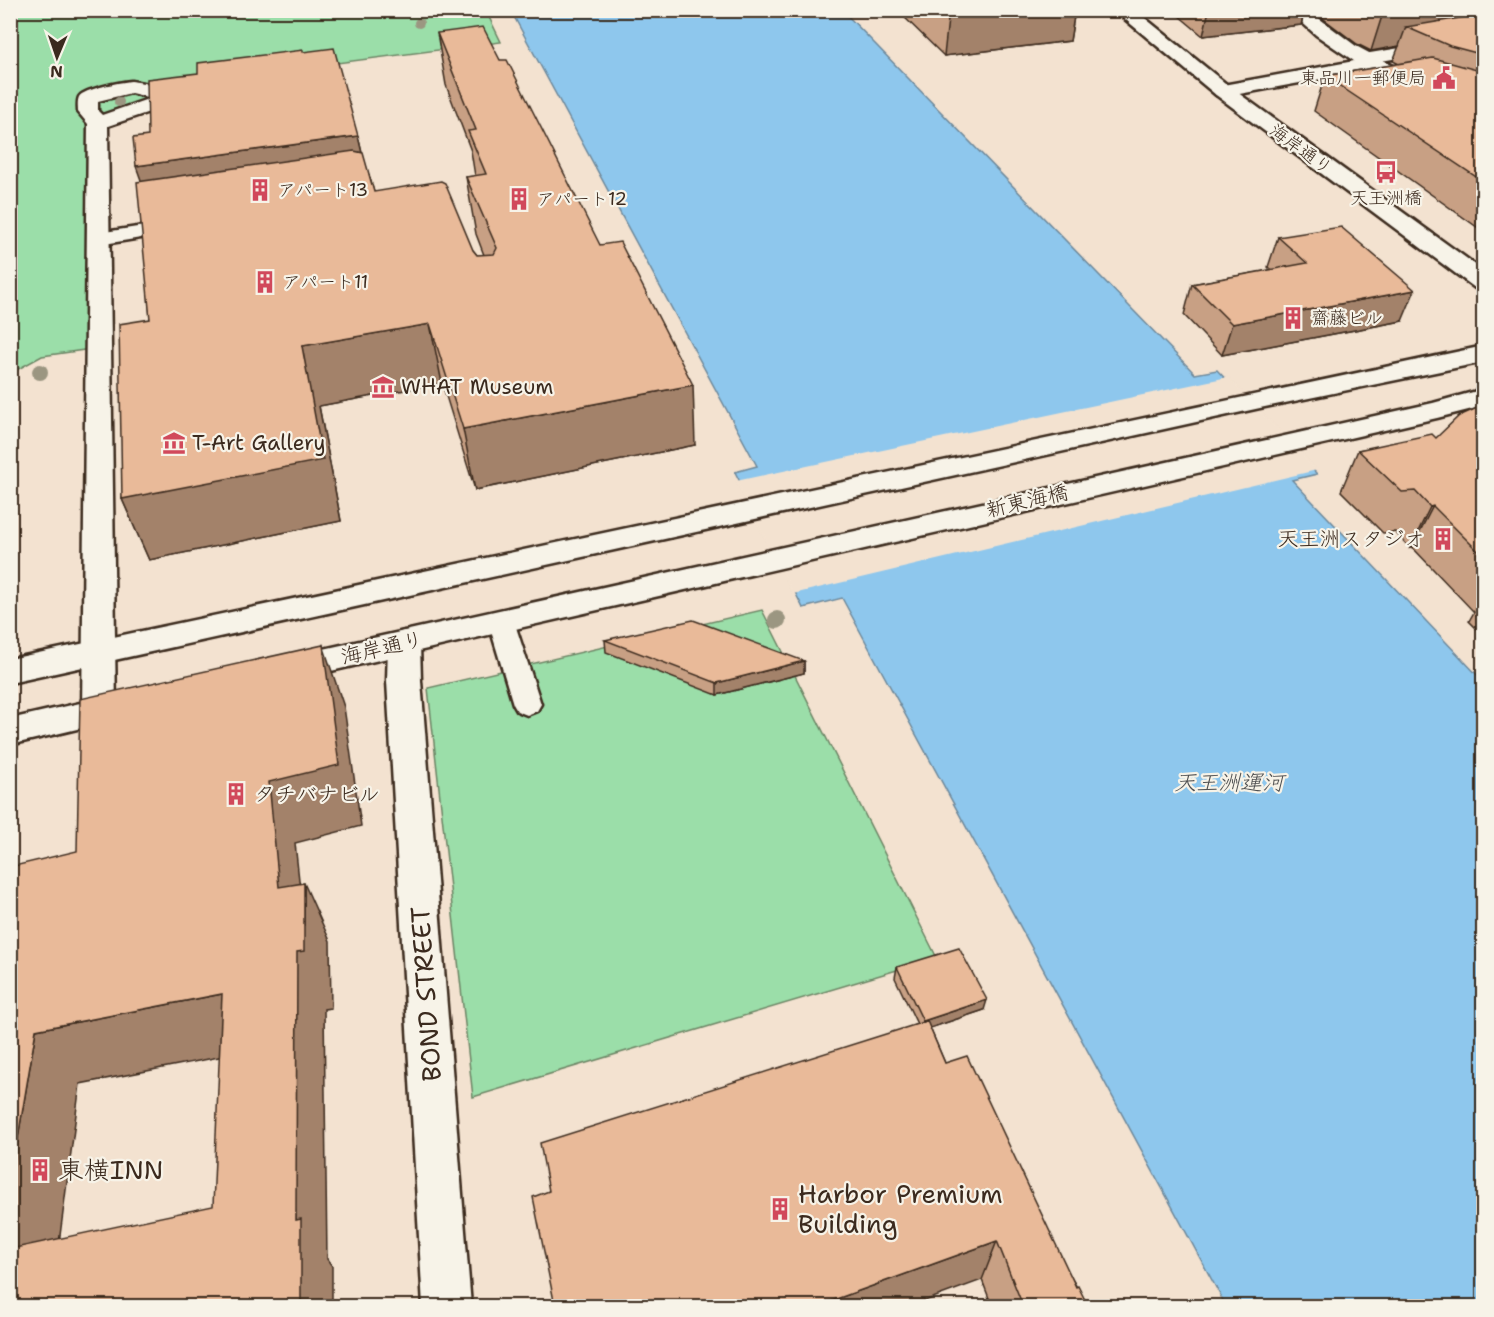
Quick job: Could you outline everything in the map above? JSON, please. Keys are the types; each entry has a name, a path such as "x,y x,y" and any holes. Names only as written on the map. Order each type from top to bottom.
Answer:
{"main road":[{"name":"海岸通り","path":"1123,10 1223,92 1484,283"},
{"path":"1297,10 1317,28 1368,62 1410,82 1484,104"},
{"path":"1223,92 1368,62"},
{"path":"99,712 98,123 88,112 88,98 117,88 140,86 159,94 166,102"},
{"path":"10,671 1260,400 1484,354"},
{"name":"新東海橋","path":"754,563 1484,397"},
{"name":"海岸通り","path":"257,676 404,662 501,621 754,563"},
{"name":"BOND STREET","path":"404,662 447,1306"},
{"path":"10,732 156,699"}],"lane":[{"path":"1368,62 1484,38"},
{"path":"98,239 192,225"},
{"path":"501,621 526,704"}],"green space":[{"path":"10,11 486,11 501,42 244,75 98,123 98,348 42,356 11,373"},
{"path":"762,610 937,958 473,1097 428,688"}],"water":[{"name":"天王洲運河","path":"511,11 843,11 1195,374 1217,370 1317,474 1292,480 1483,681 1483,1306 1226,1306 842,598 803,608 735,472 757,466"}],"pier":[{"path":"1228,377 1317,470 793,594 736,481"}],"building":[{"path":"1370,10 1420,10 1382,16"},
{"path":"1484,14 1484,55 1450,46 1406,27"},
{"path":"483,27 500,60 507,60 600,245 620,242 693,385 463,429 430,324 302,346 323,460 122,499 119,324 150,319 137,182 354,151 363,153 374,192 441,181 445,183 473,250 477,255 494,254 497,248 466,177 486,174 468,131 476,130 437,33"},
{"path":"334,48 358,136 136,166 133,138 148,136 147,79 198,73 198,63"},
{"path":"1433,58 1484,72 1484,182 1325,76"},
{"path":"1341,227 1415,290 1232,324 1192,284 1307,263 1278,237"},
{"path":"1484,405 1484,557 1433,506 1430,507 1415,491 1402,492 1358,450 1432,434 1436,438 1459,416"},
{"path":"693,620 804,661 717,683 605,640"},
{"path":"323,645 339,765 269,782 279,887 304,883 304,951 297,952 296,1220 301,1219 301,1306 10,1306 10,1249 213,1206 222,994 36,1030 10,1186 10,867 77,851 80,699"},
{"path":"959,948 987,1000 923,1021 897,967"},
{"name":"Harbor Premium Building","path":"927,1021 945,1063 967,1056 1076,1287 1078,1286 1088,1306 1023,1306 997,1241 817,1306 555,1306 533,1197 549,1191 540,1143"}],"place":[{"name":"東品川一郵便局","path":"1444,78"},
{"name":"天王洲橋","path":"1386,172"},
{"name":"アパート13","path":"260,190"},
{"name":"アパート12","path":"519,199"},
{"name":"アパート11","path":"265,282"},
{"name":"齋藤ビル","path":"1293,318"},
{"name":"WHAT Museum","path":"383,387"},
{"name":"T-Art Gallery","path":"174,443"},
{"name":"天王洲スタジオ","path":"1443,539"},
{"name":"タチバナビル","path":"236,794"},
{"name":"東横INN","path":"40,1170"},
{"name":"Harbor Premium Building","path":"780,1209"}]}
